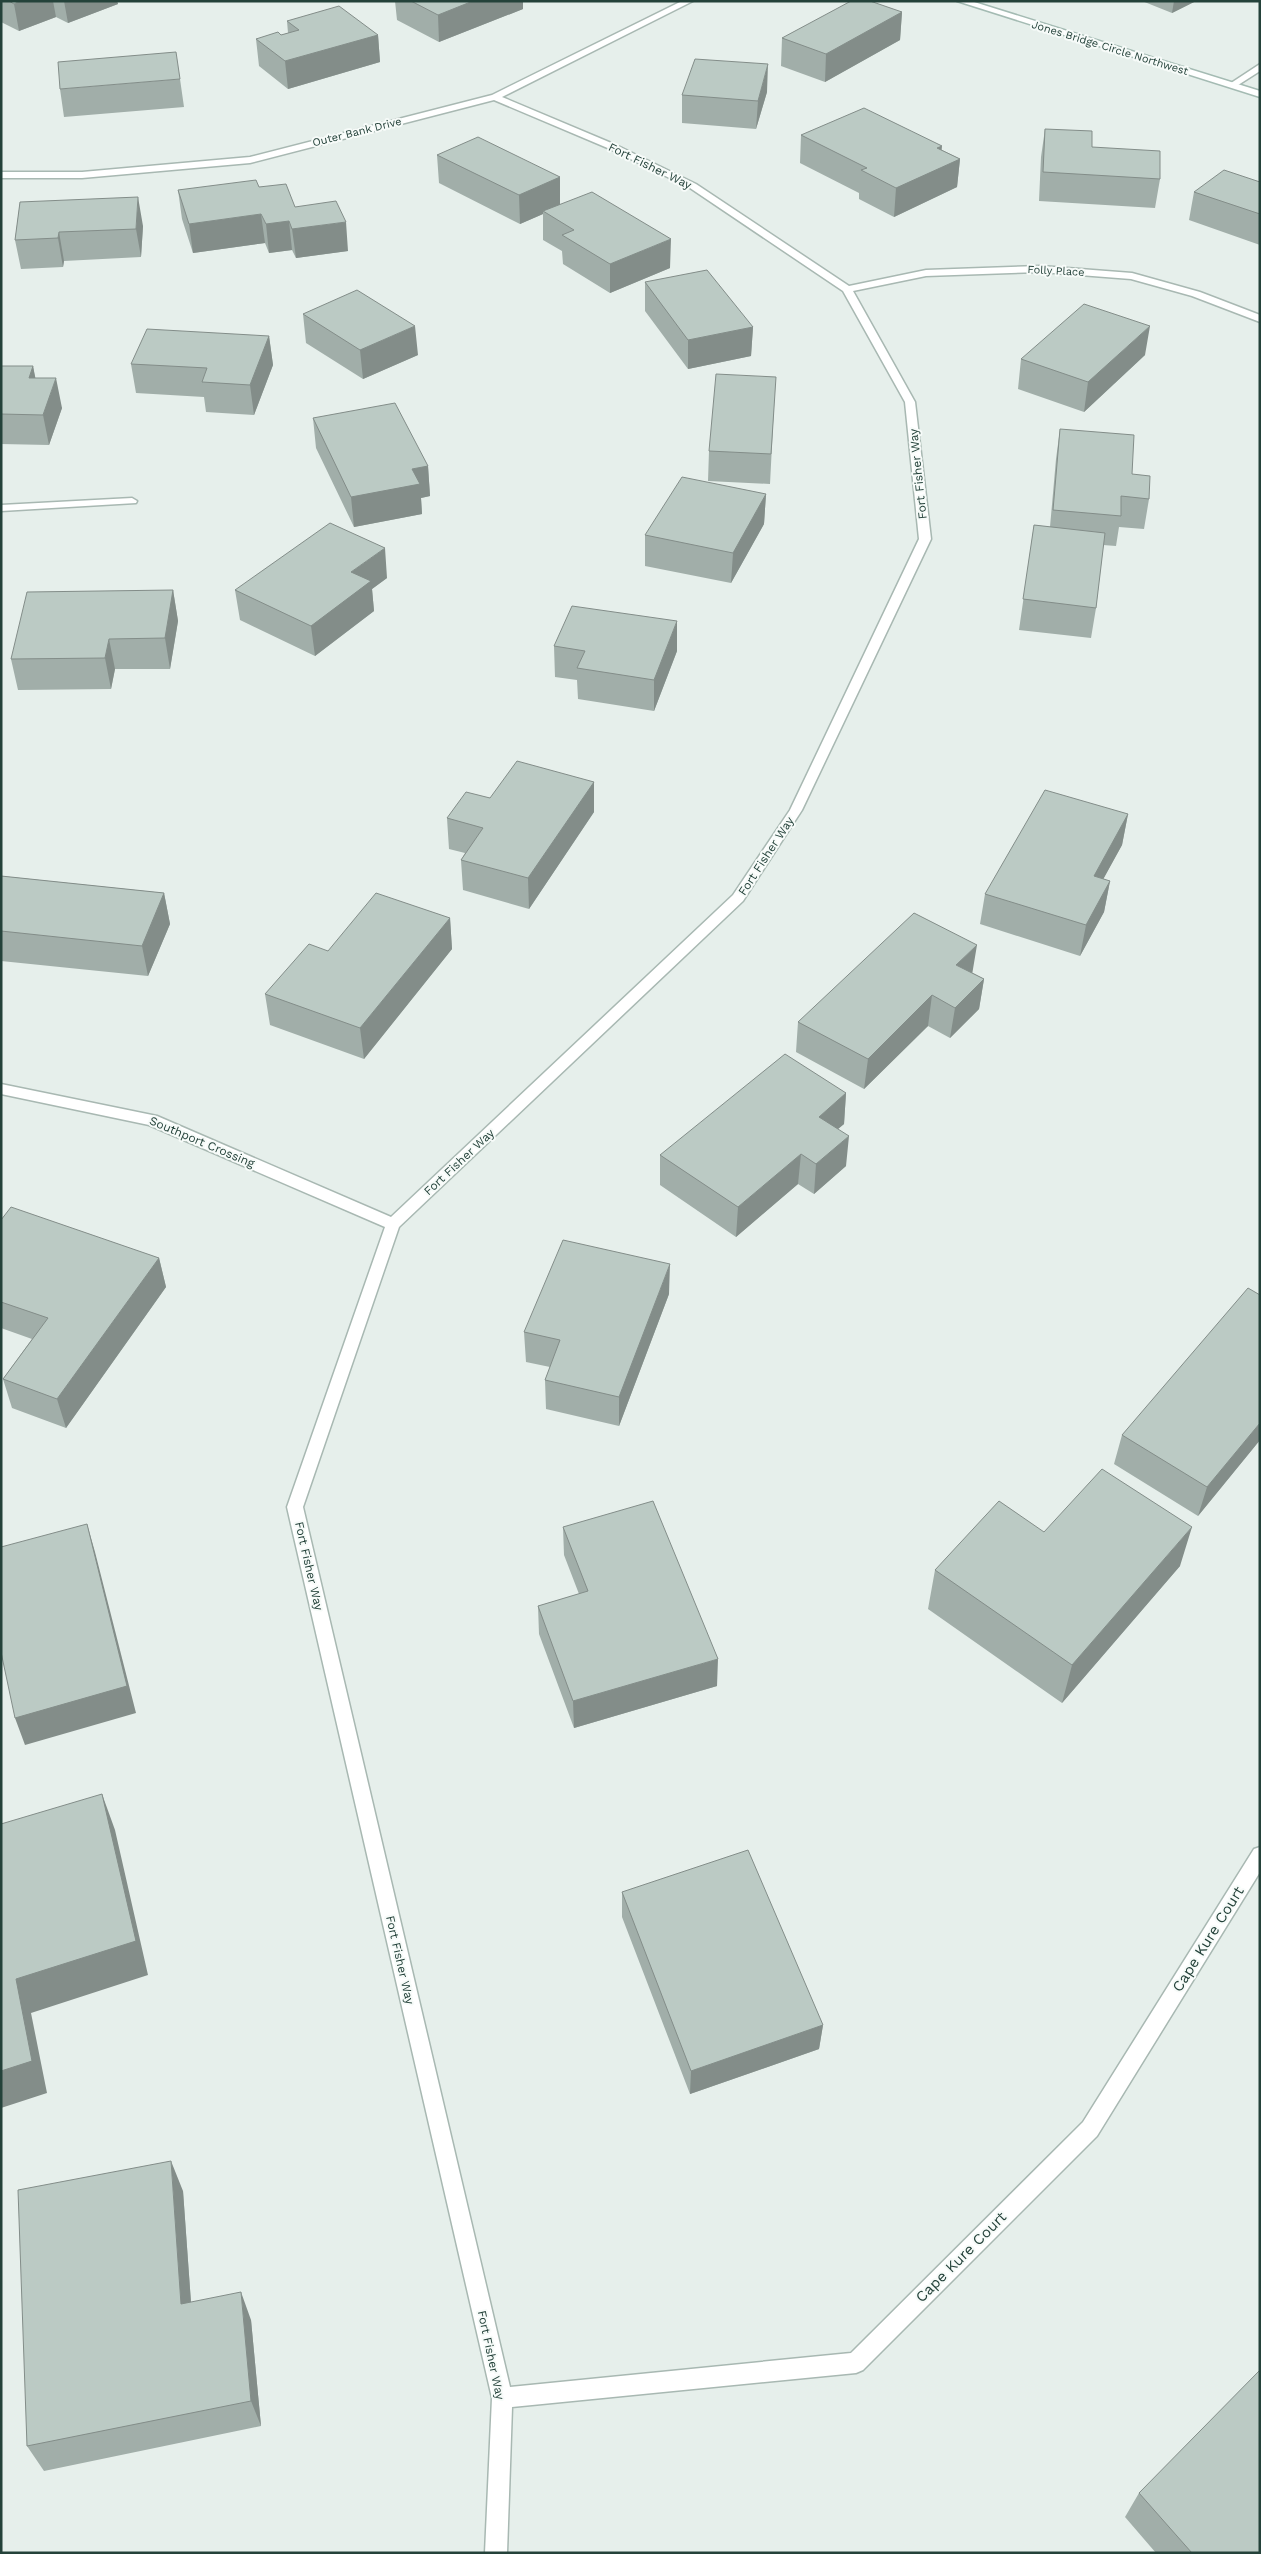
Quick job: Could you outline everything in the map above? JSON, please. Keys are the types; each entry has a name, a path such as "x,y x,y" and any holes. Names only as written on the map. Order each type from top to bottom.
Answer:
{"street":[{"name":"Outer Bank Drive","path":"1,174 82,174 250,160 495,97 690,1"},
{"name":"Jones Bridge Circle Northwest","path":"961,1 1260,94"},
{"path":"1232,85 1260,67"},
{"name":"Fort Fisher Way","path":"495,97 613,147 693,186 847,289 910,402 925,539 796,810 738,898 393,1224 295,1507 502,2398 496,2553"},
{"name":"Folly Place","path":"847,289 926,273 1041,269 1132,276 1196,294 1260,319"},
{"path":"1,508 132,501"},
{"name":"Southport Crossing","path":"1,1089 152,1120 393,1224"},
{"name":"Cape Kure Court","path":"502,2398 856,2363 1090,2129 1260,1855"}],"building":[{"path":"9,1 20,1 14,4"},
{"path":"411,1 473,1 438,15"},
{"path":"851,1 870,1 902,12 826,54 782,38"},
{"path":"339,6 378,35 285,61 256,39 278,32 281,35 299,30 287,21"},
{"path":"176,52 180,79 60,89 58,62"},
{"path":"695,59 768,64 758,101 682,95"},
{"path":"864,108 942,146 937,148 960,159 896,188 861,170 867,168 801,135"},
{"path":"1045,129 1092,131 1092,147 1160,151 1160,179 1043,172"},
{"path":"478,137 560,177 519,195 437,155"},
{"path":"1224,170 1260,182 1260,214 1194,192"},
{"path":"256,180 259,187 286,184 295,207 336,201 346,222 292,229 289,221 266,224 261,214 189,224 178,190"},
{"path":"592,192 671,239 610,264 562,235 574,230 543,211"},
{"path":"138,197 136,229 59,232 58,238 15,240 20,202"},
{"path":"707,270 753,327 688,340 645,282"},
{"path":"357,290 415,326 360,350 303,314"},
{"path":"1084,304 1150,326 1088,382 1021,359"},
{"path":"147,329 269,336 250,385 202,382 207,368 131,364"},
{"path":"1,366 33,366 29,378 56,378 43,415 1,414"},
{"path":"716,374 776,377 771,454 709,451"},
{"path":"395,403 428,466 412,469 420,484 351,497 313,418"},
{"path":"1060,429 1134,435 1132,474 1150,476 1149,499 1121,496 1121,516 1053,510"},
{"path":"682,477 766,494 733,553 645,535"},
{"path":"330,523 385,548 351,572 371,581 311,626 235,590"},
{"path":"1034,525 1105,533 1096,608 1023,599"},
{"path":"173,590 165,638 109,639 105,658 11,659 27,592"},
{"path":"572,606 677,621 654,680 577,668 585,651 554,646"},
{"path":"517,761 594,782 528,878 461,860 483,828 447,818 466,792 490,798"},
{"path":"1045,790 1128,814 1094,876 1110,881 1086,925 985,894"},
{"path":"1,876 164,893 142,946 1,931"},
{"path":"376,893 450,918 360,1028 265,994 309,944 328,951"},
{"path":"914,913 977,945 956,965 984,979 955,1008 932,995 868,1059 798,1022"},
{"path":"785,1054 846,1093 819,1117 849,1136 816,1164 801,1154 738,1207 660,1155"},
{"path":"11,1207 159,1258 57,1399 3,1379 48,1318 1,1302 1,1220"},
{"path":"563,1240 670,1264 619,1397 545,1380 560,1340 524,1332"},
{"path":"1248,1288 1260,1295 1260,1423 1207,1487 1122,1435"},
{"path":"1102,1469 1192,1527 1072,1665 935,1570 999,1501 1044,1532"},
{"path":"653,1501 718,1659 573,1701 538,1606 588,1591 563,1527"},
{"path":"87,1524 127,1686 15,1718 1,1652 1,1547"},
{"path":"102,1794 136,1941 16,1979 32,2061 1,2071 1,1824"},
{"path":"748,1850 823,2025 691,2071 622,1892"},
{"path":"171,2161 181,2304 241,2292 251,2401 27,2446 18,2190"},
{"path":"1260,2370 1260,2553 1192,2553 1139,2493"}]}
